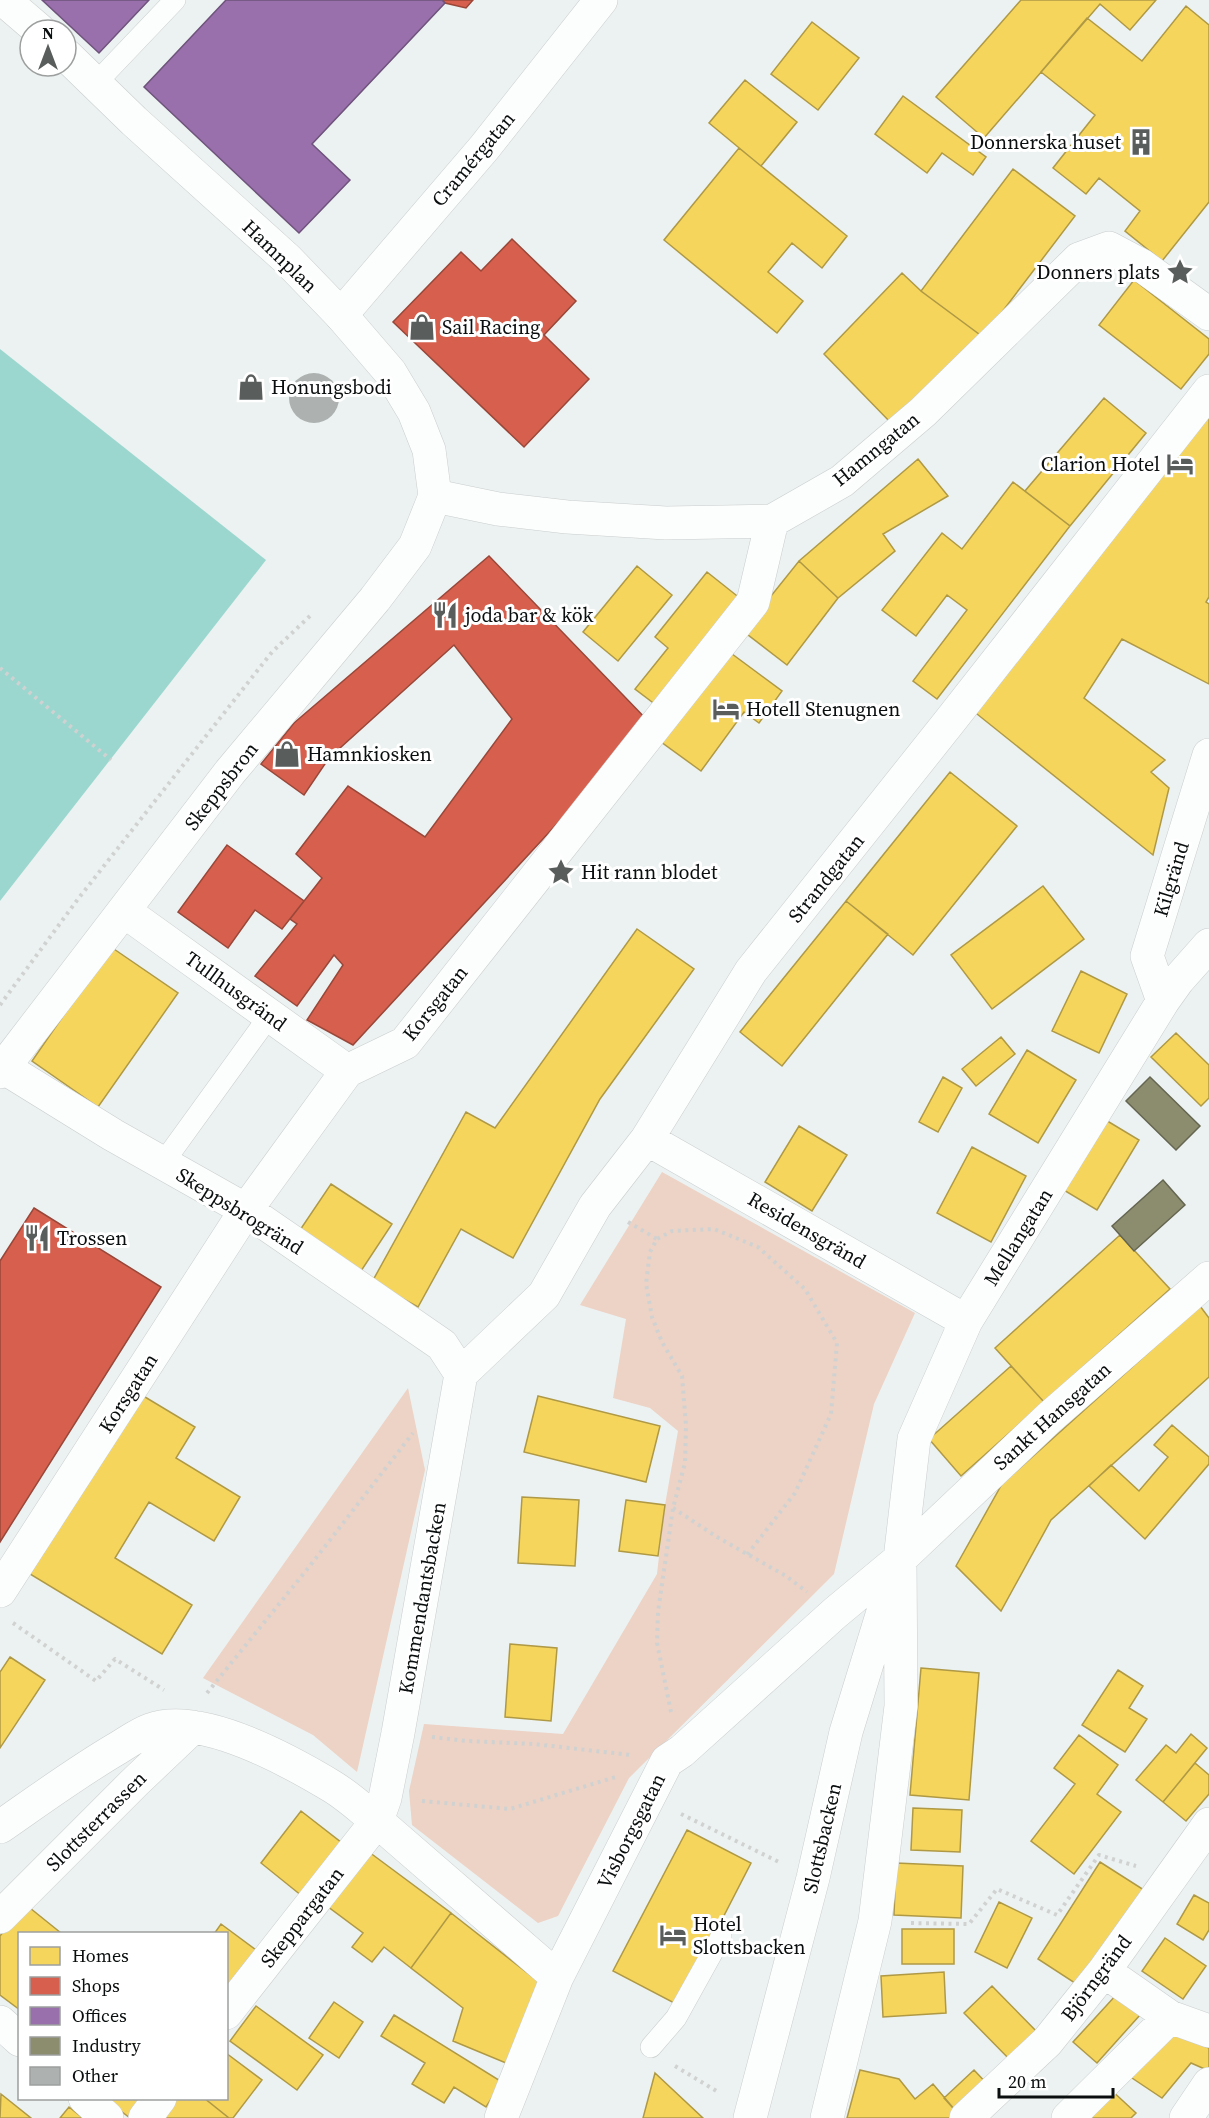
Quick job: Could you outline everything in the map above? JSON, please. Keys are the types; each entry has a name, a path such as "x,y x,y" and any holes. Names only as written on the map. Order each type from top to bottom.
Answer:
{"street":[{"path":"4,0 25,18"},
{"name":"Cramérgatan","path":"341,315 484,148 601,0"},
{"name":"Hamnplan","path":"78,66 134,121 287,259 341,315 390,372 414,412 429,450 435,496"},
{"name":"Hamngatan","path":"435,496 567,518 666,523 772,521 842,480 923,412 1079,259 1109,249 1142,265 1209,314"},
{"name":"Strandgatan","path":"461,1374 544,1295 595,1206 647,1139 752,971 1209,391"},
{"name":"Skeppsbron","path":"2,1070 230,772 375,599 415,546 435,496"},
{"name":"Korsgatan","path":"1,1586 246,1210 347,1071 405,1043 753,602 772,521"},
{"name":"Kilgränd","path":"1163,1001 1147,956 1209,756"},
{"name":"Tullhusgränd","path":"124,911 347,1071"},
{"name":"Mellangatan","path":"900,1559 914,1439 966,1321 1163,1001 1209,945"},
{"name":"Skeppsbrogränd","path":"2,1070 246,1210 442,1346 461,1374"},
{"name":"Residensgränd","path":"647,1139 966,1321"},
{"name":"Sankt Hansgatan","path":"900,1559 1048,1418 1209,1278"},
{"name":"Kommendantsbacken","path":"381,1810 398,1733 461,1374"},
{"path":"827,2118 874,1921 901,1706 900,1559"},
{"name":"Visborgsgatan","path":"501,2118 557,1977 667,1761 682,1751 835,1612 900,1559"},
{"name":"Slottsbacken","path":"754,2116 813,1878 846,1732 900,1559"},
{"path":"0,1827 96,1761 150,1730 170,1726 193,1727 225,1734 277,1757 381,1810 557,1977"},
{"name":"Slottsterrassen","path":"0,1917 193,1727"},
{"name":"Skeppargatan","path":"228,2010 381,1810"},
{"name":"Björngränd","path":"966,2118 1047,2042 1104,1971 1209,1824"},
{"path":"1104,1971 1170,2017 1209,2031"},
{"path":"1068,2118 1170,2017"},
{"path":"0,2022 18,2038"},
{"path":"1186,2118 1209,2084"},
{"path":"87,2100 107,2118"},
{"path":"145,2118 158,2100"}],"lane":[{"path":"96,83 175,0"},
{"path":"163,1163 270,1015"},
{"path":"651,2047 676,2018 721,1937"}],"path":[{"path":"0,668 111,760"},
{"path":"626,1221 657,1239"},
{"path":"668,1702 657,1643 658,1612 673,1508 686,1463 686,1425 682,1376 662,1342 652,1317 646,1284 650,1252 657,1239 672,1231 714,1229 758,1247 806,1289 837,1343 831,1414 795,1493 747,1555"},
{"path":"193,1727 206,1694 309,1567 420,1424"},
{"path":"673,1508 747,1555 786,1576"},
{"path":"32,1636 96,1681 115,1659 178,1699 193,1727"},
{"path":"398,1733 467,1741 599,1750 667,1761"},
{"path":"381,1810 510,1809 667,1761"},
{"path":"648,1799 813,1878"},
{"path":"934,1924 969,1924 997,1888 1057,1915 1100,1855 1171,1876"},
{"path":"675,2066 754,2116"}],"shaded area":[{"path":"662,1172 915,1313 874,1404 834,1574 629,1778 558,1916 538,1923 412,1825 409,1791 424,1724 563,1734 657,1574 665,1505 678,1431 650,1408 613,1398 626,1319 580,1305"},
{"path":"408,1388 425,1470 357,1772 313,1735 203,1678"}],"water":[{"path":"0,349 266,560 0,901"}],"building: Homes":[{"path":"1021,0 1156,0 1130,30 1100,4 984,138 936,97"},
{"name":"Donnerska huset","path":"1186,6 1209,25 1209,202 1162,261 1125,231 1140,211 1099,178 1086,194 1053,168 1095,115 1041,72 1087,18 1142,61"},
{"path":"812,22 859,58 818,110 771,74"},
{"path":"745,80 797,122 761,166 709,123"},
{"path":"903,96 986,157 973,175 942,153 927,173 875,134"},
{"path":"739,148 847,236 822,268 792,243 768,272 803,301 777,333 664,240"},
{"path":"1013,169 1075,216 983,337 921,291"},
{"path":"902,273 921,291 983,337 892,424 824,354"},
{"path":"1134,280 1209,339 1209,354 1181,389 1099,325"},
{"path":"1104,398 1146,433 1070,526 1025,491"},
{"path":"1209,408 1209,597 1206,602 1209,604 1209,684 1122,639 1084,698 1165,760 1151,772 1169,788 1153,855 967,706"},
{"path":"918,459 948,496 883,534 895,551 838,598 799,561"},
{"path":"1013,482 1070,526 937,699 913,681 967,610 947,595 916,636 882,610 942,533 962,549"},
{"path":"799,561 838,598 787,665 743,631"},
{"path":"637,566 672,595 618,661 583,632"},
{"path":"707,572 741,599 656,705 635,689 668,648 655,637"},
{"path":"724,648 782,691 759,723 744,712 701,771 657,739"},
{"path":"950,772 1017,826 913,955 846,901"},
{"path":"1043,886 1084,939 992,1009 951,955"},
{"path":"846,901 888,934 782,1066 740,1032"},
{"path":"637,929 694,969 600,1099 513,1258 461,1229 418,1307 372,1282 466,1112 495,1128"},
{"path":"111,947 178,993 98,1107 32,1061"},
{"path":"1081,971 1127,994 1099,1053 1052,1031"},
{"path":"1176,1033 1209,1065 1209,1098 1201,1106 1151,1057"},
{"path":"1001,1037 1015,1054 976,1086 962,1069"},
{"path":"1027,1050 1076,1080 1038,1143 989,1114"},
{"path":"943,1077 962,1088 938,1132 919,1122"},
{"path":"1104,1119 1139,1140 1097,1210 1062,1189"},
{"path":"799,1126 847,1155 812,1211 765,1182"},
{"path":"972,1147 1026,1176 991,1242 937,1213"},
{"path":"331,1184 392,1224 361,1271 300,1230"},
{"path":"1120,1235 1170,1289 1044,1402 995,1348"},
{"path":"1200,1306 1209,1318 1209,1377 1051,1520 1001,1611 956,1566 1002,1484"},
{"path":"1011,1366 1044,1402 961,1476 929,1439"},
{"path":"140,1394 195,1427 176,1458 240,1497 214,1541 149,1502 115,1558 192,1605 162,1654 30,1574"},
{"path":"538,1396 660,1426 646,1482 524,1452"},
{"path":"1172,1425 1209,1457 1209,1464 1145,1539 1089,1486 1111,1465 1139,1491 1168,1457 1154,1445"},
{"path":"522,1497 579,1500 575,1566 518,1563"},
{"path":"626,1500 665,1505 658,1556 619,1551"},
{"path":"510,1644 557,1648 551,1721 505,1717"},
{"path":"10,1657 45,1680 0,1748 0,1672"},
{"path":"921,1668 979,1673 969,1800 910,1795"},
{"path":"1118,1670 1143,1686 1129,1708 1147,1719 1125,1752 1082,1725"},
{"path":"1191,1734 1207,1748 1163,1802 1136,1780 1166,1745 1176,1753"},
{"path":"1079,1735 1118,1765 1097,1794 1121,1812 1074,1874 1031,1841 1075,1784 1054,1768"},
{"path":"1195,1763 1209,1775 1209,1794 1186,1821 1163,1802"},
{"path":"913,1808 962,1810 960,1852 911,1850"},
{"path":"301,1811 342,1843 302,1896 261,1863"},
{"name":"Hotel Slottsbacken","path":"687,1830 751,1863 678,2005 613,1971"},
{"path":"369,1852 451,1913 411,1968 384,1947 372,1962 352,1947 363,1933 327,1906"},
{"path":"1100,1862 1144,1890 1081,1987 1038,1959"},
{"path":"896,1863 963,1866 961,1918 894,1915"},
{"path":"1194,1895 1209,1903 1209,1930 1203,1940 1177,1924"},
{"path":"999,1902 1032,1918 1007,1968 975,1952"},
{"path":"25,1904 60,1932 18,1932 18,2008 0,1995 0,1936"},
{"path":"451,1913 539,1982 506,2063 453,2041 463,2008 411,1968"},
{"path":"221,1924 256,1950 228,1988 228,1932 215,1932"},
{"path":"902,1929 954,1929 954,1964 902,1964"},
{"path":"1165,1938 1206,1966 1183,1999 1142,1971"},
{"path":"944,1972 946,2013 883,2017 881,1976"},
{"path":"992,1986 1043,2038 1015,2065 964,2013"},
{"path":"1117,1994 1140,2015 1097,2063 1073,2042"},
{"path":"334,2002 363,2022 339,2058 309,2038"},
{"path":"256,2006 323,2055 297,2090 230,2041"},
{"path":"394,2015 502,2082 486,2107 454,2087 444,2103 412,2084 425,2063 381,2036"},
{"path":"1174,2032 1209,2048 1209,2068 1207,2070 1191,2063 1162,2098 1126,2074"},
{"path":"228,2054 262,2080 233,2118 229,2118 206,2100 228,2100"},
{"path":"860,2070 899,2079 915,2099 933,2084 960,2116 958,2118 847,2118"},
{"path":"974,2070 991,2088 960,2116 944,2098"},
{"path":"655,2073 703,2118 643,2118"},
{"path":"1109,2088 1136,2113 1131,2118 1082,2118"},
{"path":"1,2094 31,2118 0,2118"},
{"path":"107,2100 145,2100 130,2118"},
{"path":"174,2100 206,2100 229,2118 160,2118"},
{"path":"69,2107 83,2118 60,2118"}],"building: Shops":[{"path":"442,0 473,0 466,8 445,3"},
{"path":"512,239 576,301 544,335 589,379 524,447 393,322 461,252 481,271"},
{"path":"489,556 650,723 353,1045 307,1020 343,965 334,955 297,1006 255,976 297,924 290,919 322,878 296,854 348,786 425,837 512,719 454,645 329,758 304,795 261,764 294,723"},
{"path":"227,845 304,901 282,929 255,910 228,948 178,912"},
{"path":"34,1208 161,1287 0,1542 0,1261"}],"building: Offices":[{"path":"42,0 149,0 99,53 78,33 78,18 61,18"},
{"path":"226,0 442,0 445,3 312,144 350,180 299,233 144,87"}],"building: Industry":[{"path":"1150,1077 1200,1126 1176,1150 1126,1101"},
{"path":"1163,1180 1185,1205 1134,1251 1112,1226"}],"building: Other":[{"path":"314,373 332,380 339,398 332,416 314,423 296,416 289,398 296,380"}],"place":[{"name":"Donnerska huset","path":"1141,142"},
{"name":"Donners plats","path":"1180,272"},
{"name":"Sail Racing","path":"422,327"},
{"name":"Honungsbodi","path":"251,387"},
{"name":"Clarion Hotel","path":"1180,464"},
{"name":"joda bar & kök","path":"445,615"},
{"name":"Hotell Stenugnen","path":"726,709"},
{"name":"Hamnkiosken","path":"287,754"},
{"name":"Hit rann blodet","path":"561,872"},
{"name":"Trossen","path":"37,1238"},
{"name":"Hotel Slottsbacken","path":"673,1935"}]}
